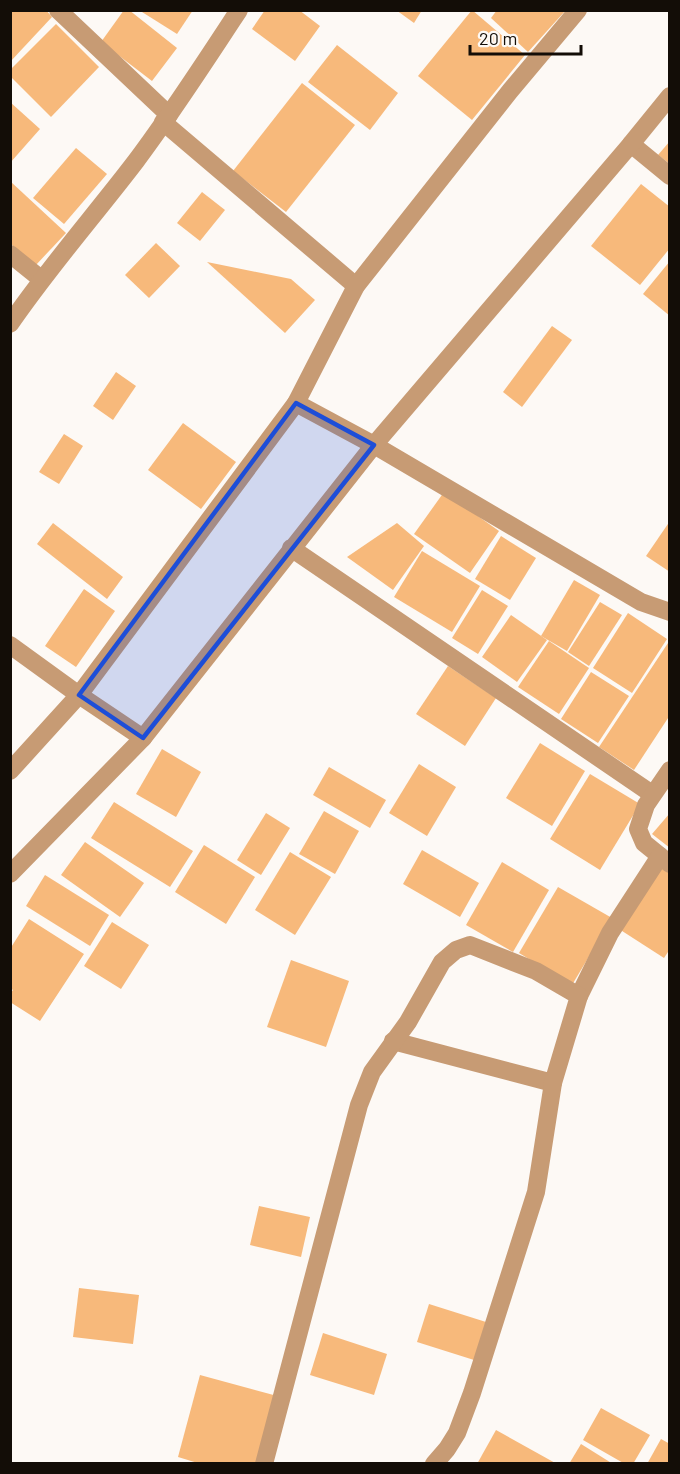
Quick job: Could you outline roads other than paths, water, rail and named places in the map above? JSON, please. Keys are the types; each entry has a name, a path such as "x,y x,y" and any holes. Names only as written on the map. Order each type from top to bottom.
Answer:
{"street":[{"path":"58,10 166,119 356,286"},
{"path":"10,324 166,119 238,10"},
{"path":"10,771 78,695 296,403 356,286 510,91 578,10"},
{"path":"10,874 143,738 374,445 631,144 669,96"},
{"path":"631,144 669,176"},
{"path":"10,254 42,279"},
{"path":"296,403 374,445 641,602 669,612"},
{"path":"291,549 652,794"},
{"path":"10,645 78,695 143,738"},
{"path":"434,1464 457,1433 472,1393 536,1192 553,1083 579,996 610,933 665,860 644,843 638,829 646,805 669,772"},
{"path":"264,1464 359,1105 372,1072 408,1022 442,962 456,950 470,945 536,971 579,996"},
{"path":"393,1041 553,1083"}]}
